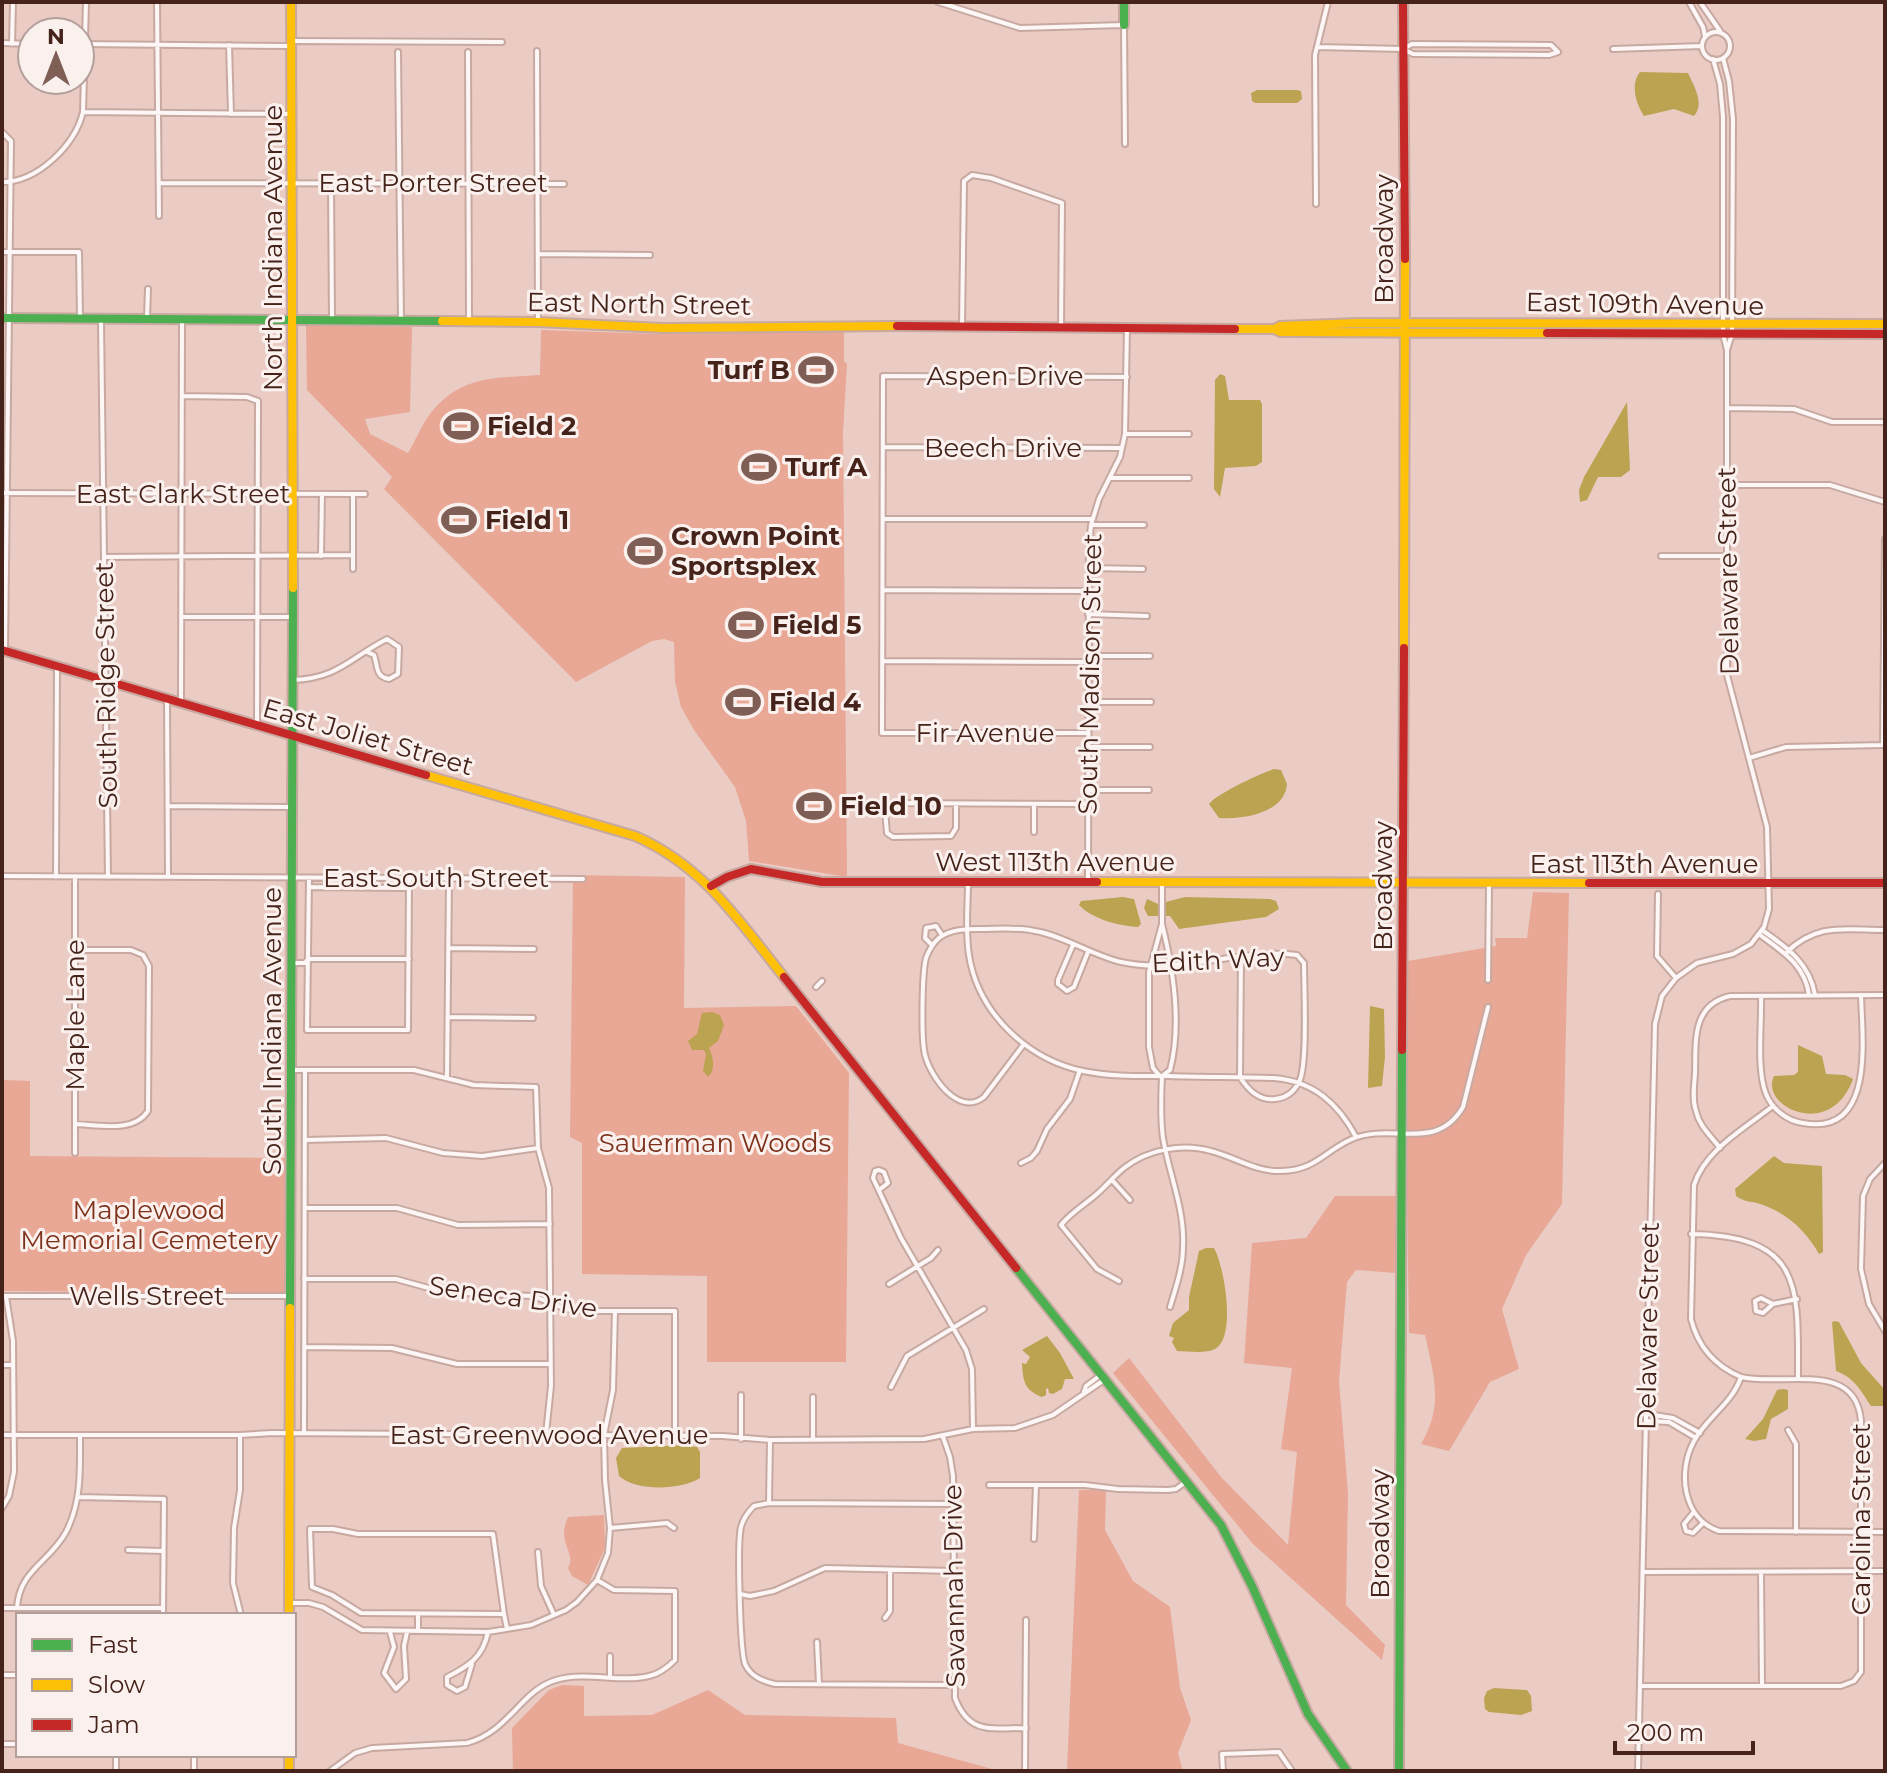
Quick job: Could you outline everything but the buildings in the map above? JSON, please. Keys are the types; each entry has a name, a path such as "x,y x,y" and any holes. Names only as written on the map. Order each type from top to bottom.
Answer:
{"main road":[{"name":"North Indiana Avenue","path":"291,2 294,494"},
{"path":"1124,2 1124,25"},
{"name":"Broadway","path":"1399,1771 1405,328 1403,2"},
{"name":"East North Street","path":"5,318 538,322 654,328 1405,328"},
{"name":"East 109th Avenue","path":"1728,330 1885,324"},
{"name":"East 109th Avenue","path":"1405,328 1885,334"},
{"name":"South Indiana Avenue","path":"289,1613 294,494"},
{"name":"East Joliet Street","path":"4,650 635,836 681,859 711,886 1221,1525 1240,1557 1293,1680 1326,1742 1347,1771"},
{"name":"West 113th Avenue","path":"711,886 728,875 755,869 811,881 1403,883"},
{"name":"East 113th Avenue","path":"1403,883 1885,883"}],"street":[{"path":"12,44 13,2"},
{"path":"157,2 159,216"},
{"path":"938,2 1020,28 1124,25 1125,144"},
{"path":"1316,204 1317,47 1328,2"},
{"path":"1689,2 1703,27 1705,37 1702,46 1705,54 1713,59 1723,58"},
{"path":"1700,2 1713,24 1728,38 1730,47 1723,58 1731,91 1733,119 1728,330"},
{"path":"1705,37 1712,32 1721,33"},
{"path":"96,44 502,42"},
{"path":"2,43 16,44"},
{"path":"1317,47 1403,49 1413,54 1549,55 1558,52 1551,45 1412,44 1403,49"},
{"path":"229,45 231,114"},
{"path":"1613,49 1702,46"},
{"path":"537,51 538,322"},
{"path":"398,52 401,322"},
{"path":"468,52 469,321"},
{"path":"1713,59 1723,102 1728,330"},
{"path":"2,182 29,178 59,153 79,128 83,96"},
{"path":"83,112 292,114"},
{"path":"2,132 11,141 10,252 5,318 4,650"},
{"path":"962,327 964,181 972,175 991,178 1062,203 1061,328"},
{"name":"East Porter Street","path":"159,183 564,184"},
{"path":"331,183 332,321"},
{"path":"2,252 79,252 80,318"},
{"path":"538,254 650,255"},
{"path":"147,319 148,289"},
{"name":"South Ridge Street","path":"101,318 108,877"},
{"path":"181,703 182,319"},
{"name":"South Madison Street","path":"1088,882 1088,568 1092,522 1125,434 1127,328"},
{"name":"Delaware Street","path":"1728,330 1727,675 1769,839 1769,909 1761,932"},
{"name":"Aspen Drive","path":"883,447 883,376 1127,377"},
{"path":"182,396 256,399 258,406 257,724"},
{"path":"1727,408 1794,409 1832,422 1885,422"},
{"path":"1125,434 1189,434"},
{"path":"883,447 883,661 1150,656"},
{"name":"Beech Drive","path":"883,447 1122,448"},
{"path":"1111,478 1189,478"},
{"path":"1727,485 1830,485 1885,502"},
{"name":"East Clark Street","path":"4,493 365,494"},
{"path":"321,556 322,494"},
{"path":"353,494 353,569"},
{"path":"883,519 1144,525"},
{"path":"1749,758 1786,747 1884,745 1885,539"},
{"path":"104,557 353,555"},
{"path":"1661,556 1727,556"},
{"path":"1088,568 1143,569"},
{"path":"883,590 1088,591"},
{"path":"1088,614 1147,616"},
{"path":"181,617 293,617"},
{"path":"292,680 309,680 330,673 384,640 394,641 400,651 398,674 389,679 382,677 377,671 374,655 367,652"},
{"name":"Fir Avenue","path":"883,661 882,733 1088,733"},
{"path":"56,877 57,668"},
{"path":"167,698 168,877"},
{"path":"1088,702 1151,702"},
{"path":"1088,747 1150,747"},
{"path":"1088,790 1149,790"},
{"path":"956,804 956,831 951,836 893,837 887,833 885,811 889,804 956,804 1034,804 1088,804"},
{"path":"1034,804 1034,832"},
{"path":"168,806 292,807"},
{"name":"East South Street","path":"2,876 583,879"},
{"name":"Maple Lane","path":"75,877 75,1153"},
{"path":"309,878 307,1030 408,1030 409,878"},
{"path":"447,1078 449,879"},
{"path":"968,881 969,957 983,996 999,1021 1024,1044 1050,1059 1105,1075 1274,1078 1299,1082 1330,1100 1347,1120 1356,1137"},
{"path":"1162,883 1162,921 1173,966 1174,1047 1170,1070 1162,1076"},
{"path":"1488,980 1489,884"},
{"path":"309,887 409,888"},
{"path":"1658,894 1657,956 1676,978 1702,960 1740,951 1761,932 1788,951 1803,973 1812,996"},
{"path":"1162,921 1150,966 1149,1047 1154,1070 1162,1076"},
{"name":"Edith Way","path":"1024,1044 980,1100 969,1104 953,1097 931,1070 924,1050 924,967 932,945 925,938 926,928 936,926 942,935 968,929 1036,931 1088,952 1150,966 1173,966 1241,955 1294,954 1304,963 1303,1071 1299,1082"},
{"path":"1788,951 1806,936 1818,931 1885,930"},
{"path":"932,945 942,935"},
{"path":"1073,945 1058,980 1059,988 1063,990 1074,987 1088,952"},
{"path":"448,948 534,949"},
{"path":"75,1124 133,1125 143,1119 148,1111 149,995 149,966 143,955 131,950 76,950"},
{"path":"291,958 305,954 308,959"},
{"path":"1241,955 1240,1077 1249,1090 1266,1099 1284,1098 1299,1082"},
{"path":"291,958 305,963 308,959 409,959"},
{"name":"Delaware Street","path":"1638,1771 1655,1024 1662,996 1676,978"},
{"path":"816,987 822,981"},
{"path":"1761,996 1762,1082 1773,1106 1791,1119 1816,1124 1839,1116 1853,1103 1860,1086 1861,995"},
{"path":"1720,1148 1699,1120 1694,1102 1696,1029 1702,1013 1712,1004 1730,996 1885,995"},
{"path":"1119,1281 1097,1269 1061,1225 1132,1162 1166,1149 1185,1147 1209,1150 1260,1169 1282,1171 1314,1164 1356,1137 1434,1133 1457,1118 1463,1107 1488,1007"},
{"path":"448,1017 533,1018"},
{"path":"292,1070 414,1070 474,1085 536,1087 538,1148 549,1188 550,1364 546,1434"},
{"path":"304,1433 305,1070"},
{"path":"1021,1163 1037,1151 1047,1129 1070,1099 1080,1070"},
{"path":"1162,1076 1161,1113 1182,1216 1184,1244 1170,1307"},
{"path":"1691,1234 1737,1236 1765,1250 1785,1269 1797,1299 1798,1380 1741,1377 1714,1360 1695,1333 1690,1312 1691,1234 1692,1194 1696,1179 1705,1163 1720,1148 1773,1106"},
{"path":"305,1140 386,1138 443,1153 482,1156 538,1148"},
{"path":"1885,1163 1870,1179 1863,1196 1861,1269 1869,1304 1885,1331"},
{"path":"879,1190 888,1183 884,1172 879,1170 873,1174 879,1190 917,1268 966,1350 972,1369 973,1429"},
{"path":"1112,1180 1130,1200"},
{"path":"305,1208 397,1208 458,1225 550,1224"},
{"path":"291,1234 304,1234"},
{"path":"889,1284 917,1268 938,1250"},
{"name":"Seneca Drive","path":"304,1279 396,1279 443,1292 522,1295 566,1309 675,1311 675,1436"},
{"path":"2,1508 9,1496 14,1472 13,1341 4,1296"},
{"name":"Wells Street","path":"4,1296 291,1296"},
{"path":"1773,1304 1761,1298 1754,1303 1756,1311 1763,1313 1773,1304 1797,1299"},
{"path":"891,1387 907,1356 984,1309"},
{"path":"289,1603 323,1607 362,1630 488,1632 531,1625 577,1602 597,1580 608,1553 610,1528 604,1435 613,1390 615,1311"},
{"path":"304,1347 392,1348 457,1364 550,1364"},
{"path":"2,1365 13,1365"},
{"name":"East Greenwood Avenue","path":"2,1435 546,1434 770,1440 924,1439 973,1429 1007,1429 1034,1424 1060,1411 1104,1376"},
{"path":"1741,1377 1734,1394 1698,1436 1688,1456 1686,1495 1693,1513 1711,1528 1725,1531 1885,1532"},
{"name":"Carolina Street","path":"1762,1685 1841,1686 1856,1679 1862,1667 1860,1411 1856,1400 1843,1387 1821,1380 1798,1380"},
{"path":"741,1395 741,1439"},
{"path":"813,1397 813,1439"},
{"path":"1647,1414 1673,1418 1698,1436"},
{"path":"1647,1421 1669,1422 1698,1436"},
{"path":"1788,1430 1796,1444 1796,1532"},
{"path":"17,1608 21,1585 66,1532 79,1497 80,1435"},
{"path":"240,1435 240,1490 234,1528 233,1583 240,1613"},
{"name":"Savannah Drive","path":"943,1436 950,1457 953,1504 955,1698 966,1720 976,1726 1026,1728"},
{"path":"769,1503 770,1440"},
{"path":"989,1485 1168,1490 1176,1489 1187,1481"},
{"path":"1034,1539 1036,1485"},
{"path":"2,1608 163,1612 164,1499 79,1497"},
{"path":"953,1504 769,1503 754,1506 740,1528 740,1594 742,1653 746,1667 762,1681 775,1684 954,1685"},
{"path":"1693,1513 1684,1524 1686,1531 1693,1533 1703,1523"},
{"path":"610,1528 667,1523 674,1528"},
{"path":"504,1614 361,1613 312,1587 310,1529 358,1534 493,1534 507,1629"},
{"path":"128,1550 163,1551"},
{"path":"538,1552 541,1586 554,1615"},
{"path":"740,1594 750,1596 774,1591 825,1568 954,1571"},
{"path":"885,1618 890,1611 890,1570"},
{"path":"1643,1572 1885,1571"},
{"path":"1640,1686 1762,1685 1761,1572"},
{"path":"330,1771 355,1753 372,1748 467,1743 481,1739 500,1727 542,1685 559,1679 649,1677 675,1660 675,1591 614,1590 597,1580"},
{"path":"418,1615 418,1631"},
{"path":"1025,1771 1026,1620"},
{"path":"390,1632 394,1647 384,1673 396,1689 406,1679 404,1646 407,1632"},
{"path":"472,1664 447,1677 447,1685 457,1691 465,1687 472,1664 485,1646 488,1632"},
{"path":"817,1642 819,1684"},
{"path":"610,1656 610,1677"},
{"path":"1223,1771 1222,1754 1233,1752 1279,1752 1292,1771"}],"green space":[{"name":"Crown Point Sportsplex","path":"306,325 412,327 410,412 365,419 370,434 408,453 430,414 454,392 466,385 494,378 540,375 541,330 658,334 844,330 844,361 847,364 843,432 847,877 749,861 746,821 735,787 681,707 675,681 674,642 664,639 652,641 576,682 384,489 392,477 307,390"},
{"name":"Sauerman Woods","path":"573,875 685,877 684,1008 796,1006 849,1073 846,1362 707,1362 707,1276 582,1274 582,1143 570,1137"},
{"path":"1533,892 1569,893 1562,1204 1526,1255 1502,1309 1519,1369 1490,1382 1449,1451 1421,1444 1433,1417 1434,1377 1425,1335 1409,1333 1408,961 1496,946 1495,938 1527,938"},
{"name":"Maplewood Memorial Cemetery","path":"2,1080 30,1081 30,1156 287,1158 287,1289 284,1293 2,1291"},
{"path":"1335,1196 1396,1196 1396,1273 1356,1270 1347,1282 1339,1381 1348,1493 1346,1605 1385,1645 1382,1660 1253,1544 1113,1373 1129,1358 1221,1477 1288,1545 1297,1452 1281,1449 1292,1368 1244,1363 1252,1243 1306,1238"},
{"path":"1079,1490 1106,1490 1105,1530 1133,1581 1170,1607 1180,1688 1191,1720 1178,1753 1183,1771 1067,1771"},
{"path":"604,1515 605,1548 588,1585 572,1576 568,1568 570,1557 565,1526 568,1517"},
{"path":"562,1685 584,1686 584,1716 652,1715 708,1690 745,1715 896,1718 898,1743 992,1771 513,1771 512,1728 549,1690"}],"shaded area":[{"path":"1640,72 1688,73 1699,101 1694,116 1674,109 1644,116 1635,94 1635,82"},
{"path":"1257,90 1297,90 1301,91 1302,99 1297,103 1255,103 1251,93"},
{"path":"1220,374 1225,376 1229,400 1260,400 1262,404 1262,462 1256,466 1225,468 1220,497 1214,489 1215,380"},
{"path":"1627,402 1630,470 1621,477 1598,477 1587,500 1580,502 1579,490 1584,477"},
{"path":"1274,769 1281,770 1287,784 1279,802 1271,808 1251,816 1219,818 1209,804 1229,790"},
{"path":"1123,897 1134,899 1141,924 1138,927 1106,921 1079,905 1081,901"},
{"path":"1185,897 1270,899 1276,901 1279,909 1266,917 1179,929 1170,916 1148,916 1144,908 1147,899 1158,904"},
{"path":"1370,1006 1384,1009 1385,1057 1382,1086 1368,1088"},
{"path":"702,1013 720,1015 724,1025 718,1041 709,1048 713,1067 708,1077 703,1071 704,1050 692,1050 688,1041 697,1034"},
{"path":"1798,1045 1822,1056 1826,1074 1845,1075 1853,1079 1843,1098 1829,1109 1814,1113 1800,1112 1787,1107 1772,1088 1774,1076 1798,1072"},
{"path":"1774,1156 1784,1163 1822,1166 1823,1252 1819,1254 1787,1217 1736,1196 1735,1189"},
{"path":"1214,1248 1225,1285 1226,1331 1222,1342 1211,1351 1177,1351 1172,1342 1174,1338 1169,1336 1173,1323 1189,1310 1199,1251"},
{"path":"1832,1322 1839,1322 1861,1363 1885,1390 1885,1406 1871,1406 1853,1381 1836,1371"},
{"path":"1047,1336 1074,1379 1065,1379 1062,1389 1053,1394 1046,1389 1046,1395 1042,1397 1026,1384 1022,1363 1026,1364 1030,1357 1022,1350"},
{"path":"1777,1390 1788,1390 1788,1409 1771,1419 1766,1439 1745,1439 1763,1419"},
{"path":"697,1447 700,1452 700,1478 692,1482 659,1488 637,1485 619,1476 616,1458 622,1448"},
{"path":"1494,1688 1527,1690 1531,1696 1532,1711 1521,1715 1489,1712 1485,1709 1484,1698 1487,1691"}],"traffic: fast":[{"path":"1124,2 1124,25"},
{"path":"2,318 442,321"},
{"path":"290,1308 293,588"},
{"path":"1399,1771 1402,1050"},
{"path":"1016,1268 1221,1525 1252,1586 1308,1714 1347,1771"}],"traffic: slow":[{"path":"291,2 293,588"},
{"path":"1404,648 1405,259"},
{"path":"442,321 663,328 897,326"},
{"path":"1274,329 1280,326 1357,323 1885,324"},
{"path":"1235,329 1274,329 1280,332 1547,333"},
{"path":"426,775 635,836 659,848 701,879 784,977"},
{"path":"1097,882 1589,883"},
{"path":"289,1613 290,1308"},
{"path":"289,1757 289,1771"}],"traffic: jam":[{"path":"1403,2 1405,259"},
{"path":"897,326 1235,329"},
{"path":"1547,333 1885,334"},
{"path":"1402,1050 1404,648"},
{"path":"2,650 426,775"},
{"path":"711,886 751,869 822,882 1097,882"},
{"path":"1589,883 1885,883"},
{"path":"784,977 1016,1268"}],"place":[{"name":"Turf B","path":"816,370"},
{"name":"Field 2","path":"461,426"},
{"name":"Turf A","path":"759,467"},
{"name":"Field 1","path":"459,520"},
{"name":"Crown Point Sportsplex","path":"645,551"},
{"name":"Field 5","path":"746,625"},
{"name":"Field 4","path":"743,702"},
{"name":"Field 10","path":"814,806"}]}
